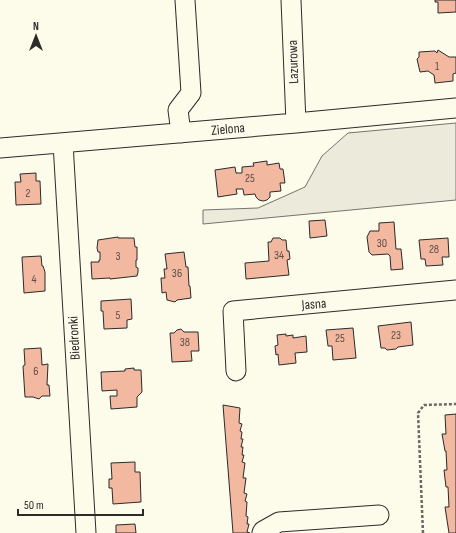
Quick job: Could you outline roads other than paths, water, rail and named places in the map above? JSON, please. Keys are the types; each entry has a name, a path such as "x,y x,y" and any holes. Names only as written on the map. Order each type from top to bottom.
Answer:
{"street":[{"path":"181,133 178,110 191,93 185,0"},
{"name":"Lazurowa","path":"291,0 296,123"},
{"name":"Zielona","path":"0,148 456,108"},
{"name":"Biedronki","path":"63,143 86,533"},
{"name":"Jasna","path":"236,371 233,311 456,290"},
{"path":"262,533 263,530 279,522 379,515"}]}
